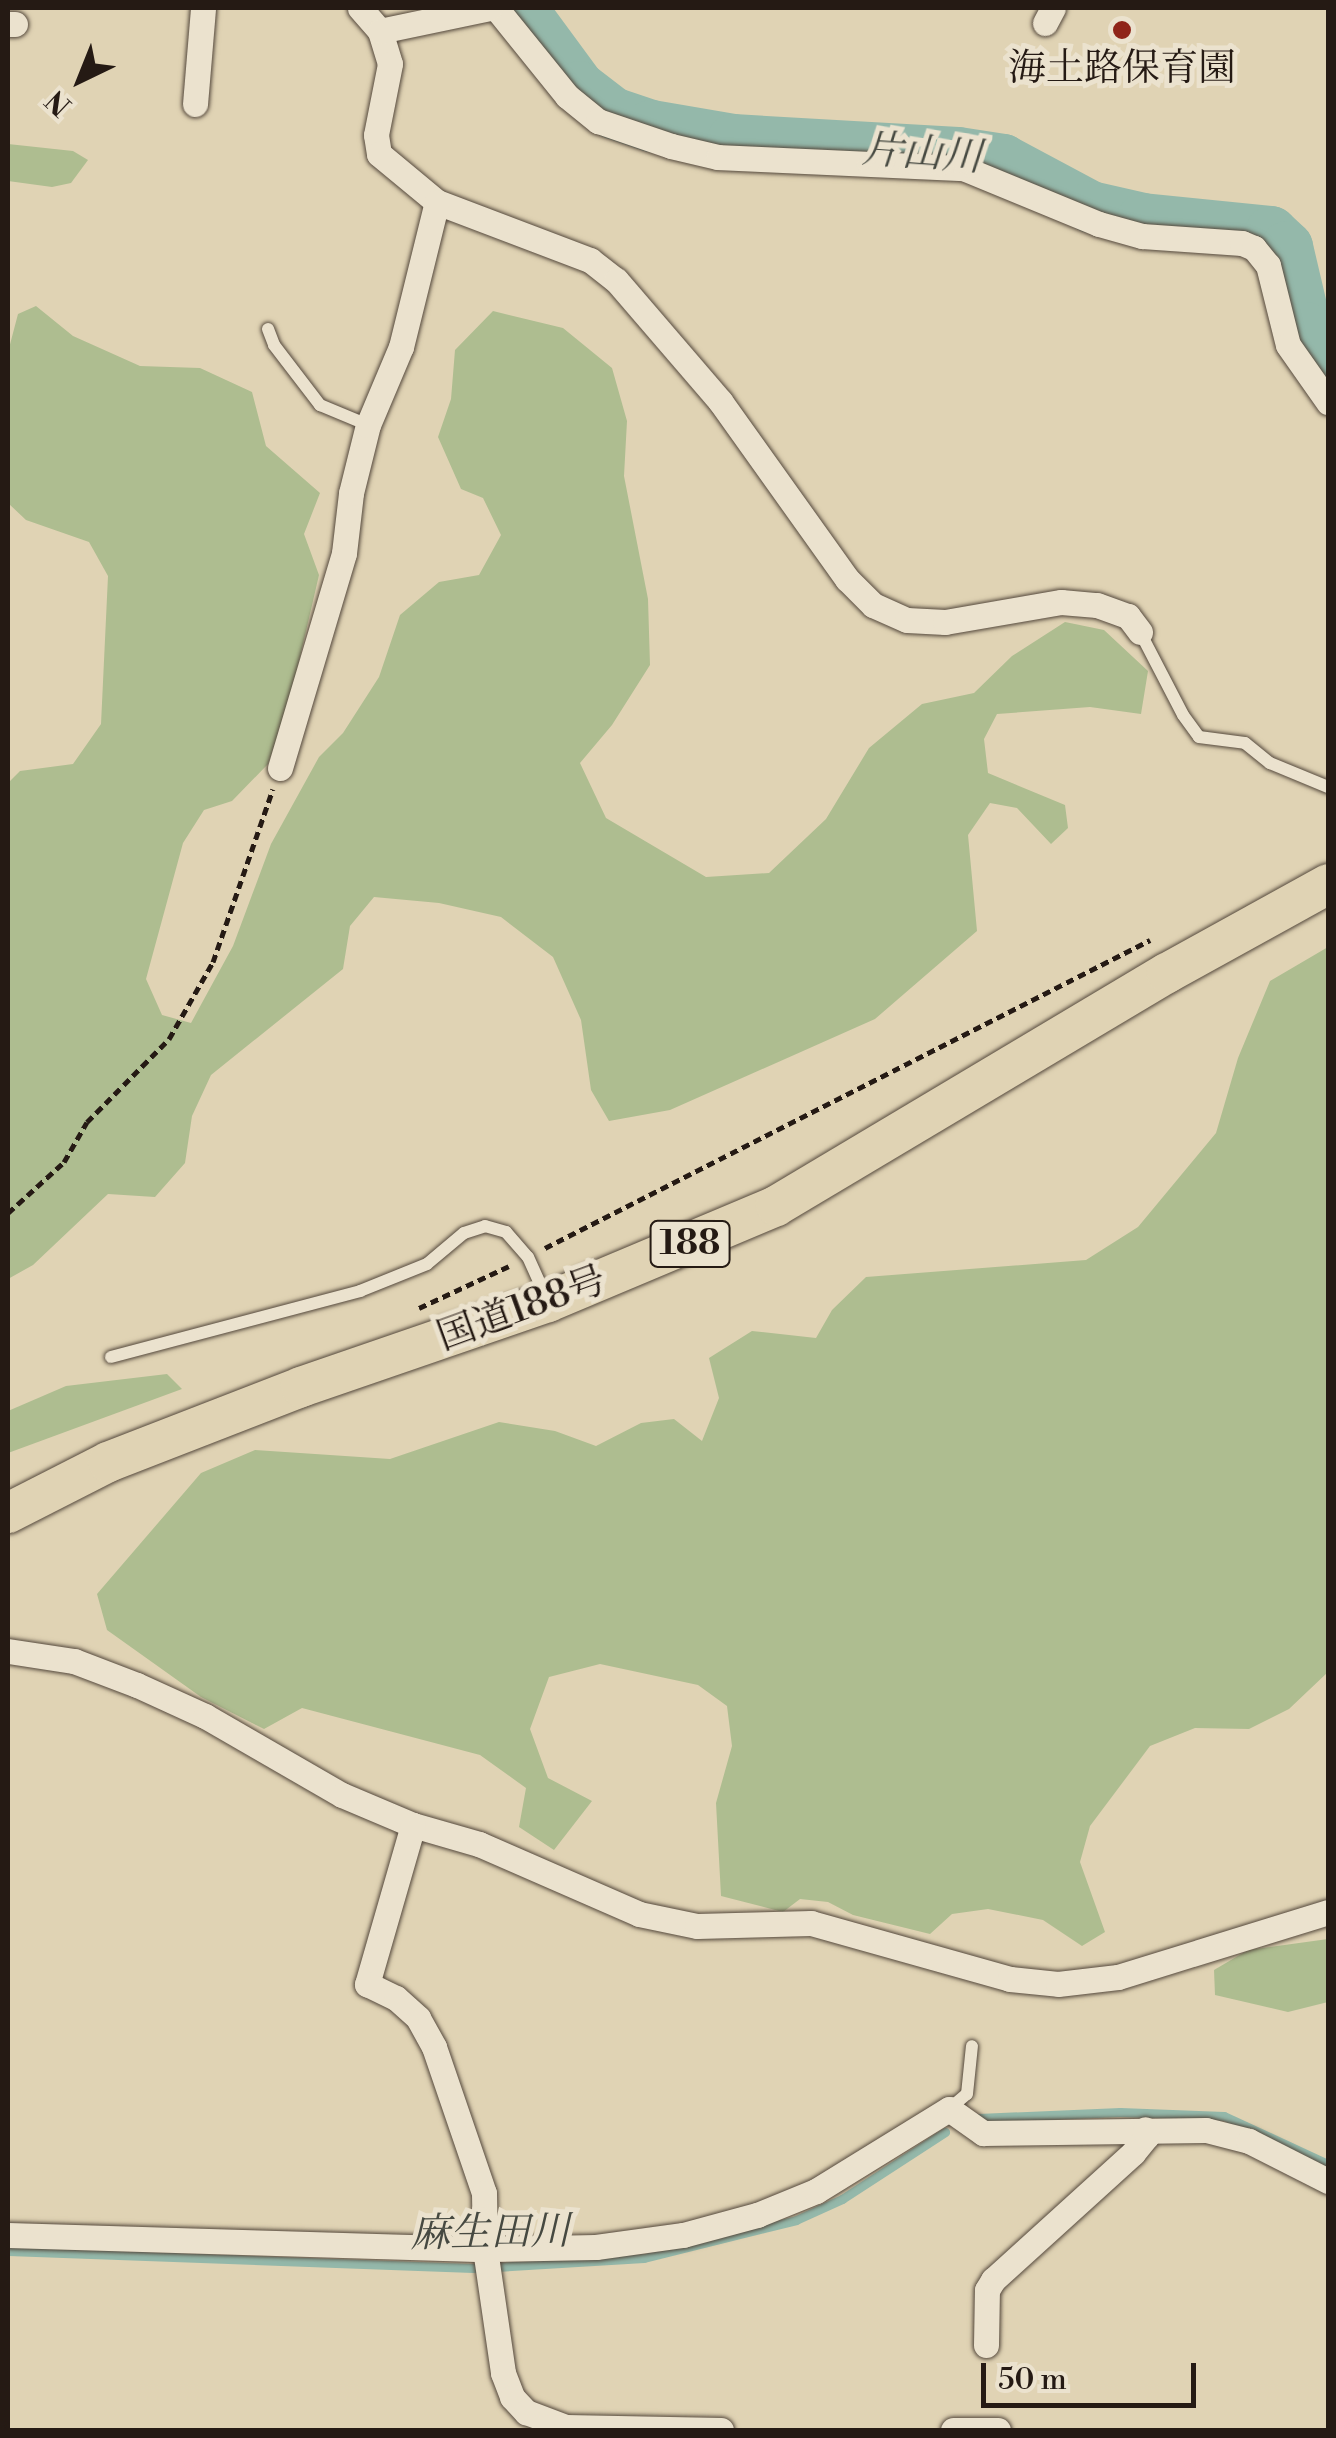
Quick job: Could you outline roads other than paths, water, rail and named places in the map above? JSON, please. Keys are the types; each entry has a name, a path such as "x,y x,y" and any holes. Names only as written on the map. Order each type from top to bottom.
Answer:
{"highway":[{"name":"国道188号","path":"8,1513 108,1462 301,1387 548,1302 776,1206 1167,973 1328,884"}],"street":[{"path":"195,104 203,8"},
{"path":"360,8 380,31 390,64 376,135 379,154 437,202 590,260 616,280 720,401 847,579 872,605 907,620 944,622 1061,602 1097,605 1128,616 1140,632"},
{"path":"380,31 493,8 568,96 598,121 671,146 718,157 963,168 1142,236 1242,243 1254,248 1268,266 1288,344 1328,402"},
{"path":"280,768 344,553 351,492 368,425 401,347 437,202"},
{"path":"8,1651 74,1661 137,1685 205,1716 342,1795 413,1825 479,1844 639,1914 698,1926 811,1923 1010,1979 1058,1984 1118,1977 1328,1912"},
{"path":"413,1825 367,1984 396,1998 418,2018 434,2047 484,2193 485,2249 503,2373 512,2397 526,2412 566,2428 721,2430"},
{"path":"8,2235 485,2249 596,2247 684,2235 757,2215 816,2191 949,2109 983,2133 1206,2130 1249,2141 1328,2181"},
{"path":"986,2345 987,2290 993,2280 1133,2153 1147,2136 1145,2129"},
{"path":"953,2430 998,2430"}],"lane":[{"path":"268,329 274,345 320,405 368,425"},
{"path":"1140,632 1183,715 1200,737 1245,743 1270,763 1328,787"},
{"path":"111,1357 360,1291 426,1264 464,1233 485,1226 506,1232 528,1256 548,1302"},
{"path":"949,2109 968,2094 972,2046"}],"waterway":[{"name":"片山川","path":"521,8 579,87 613,113 651,126 733,140 958,153 1003,160 1091,207 1143,219 1271,232 1287,247 1306,328 1328,369"},
{"name":"麻生田川","path":"978,2118 1120,2112 1224,2116 1328,2164"},
{"name":"麻生田川","path":"8,2251 480,2268 644,2258 796,2220 842,2199 945,2132"}],"place":[{"name":"海土路保育園","path":"1122,30"}]}
